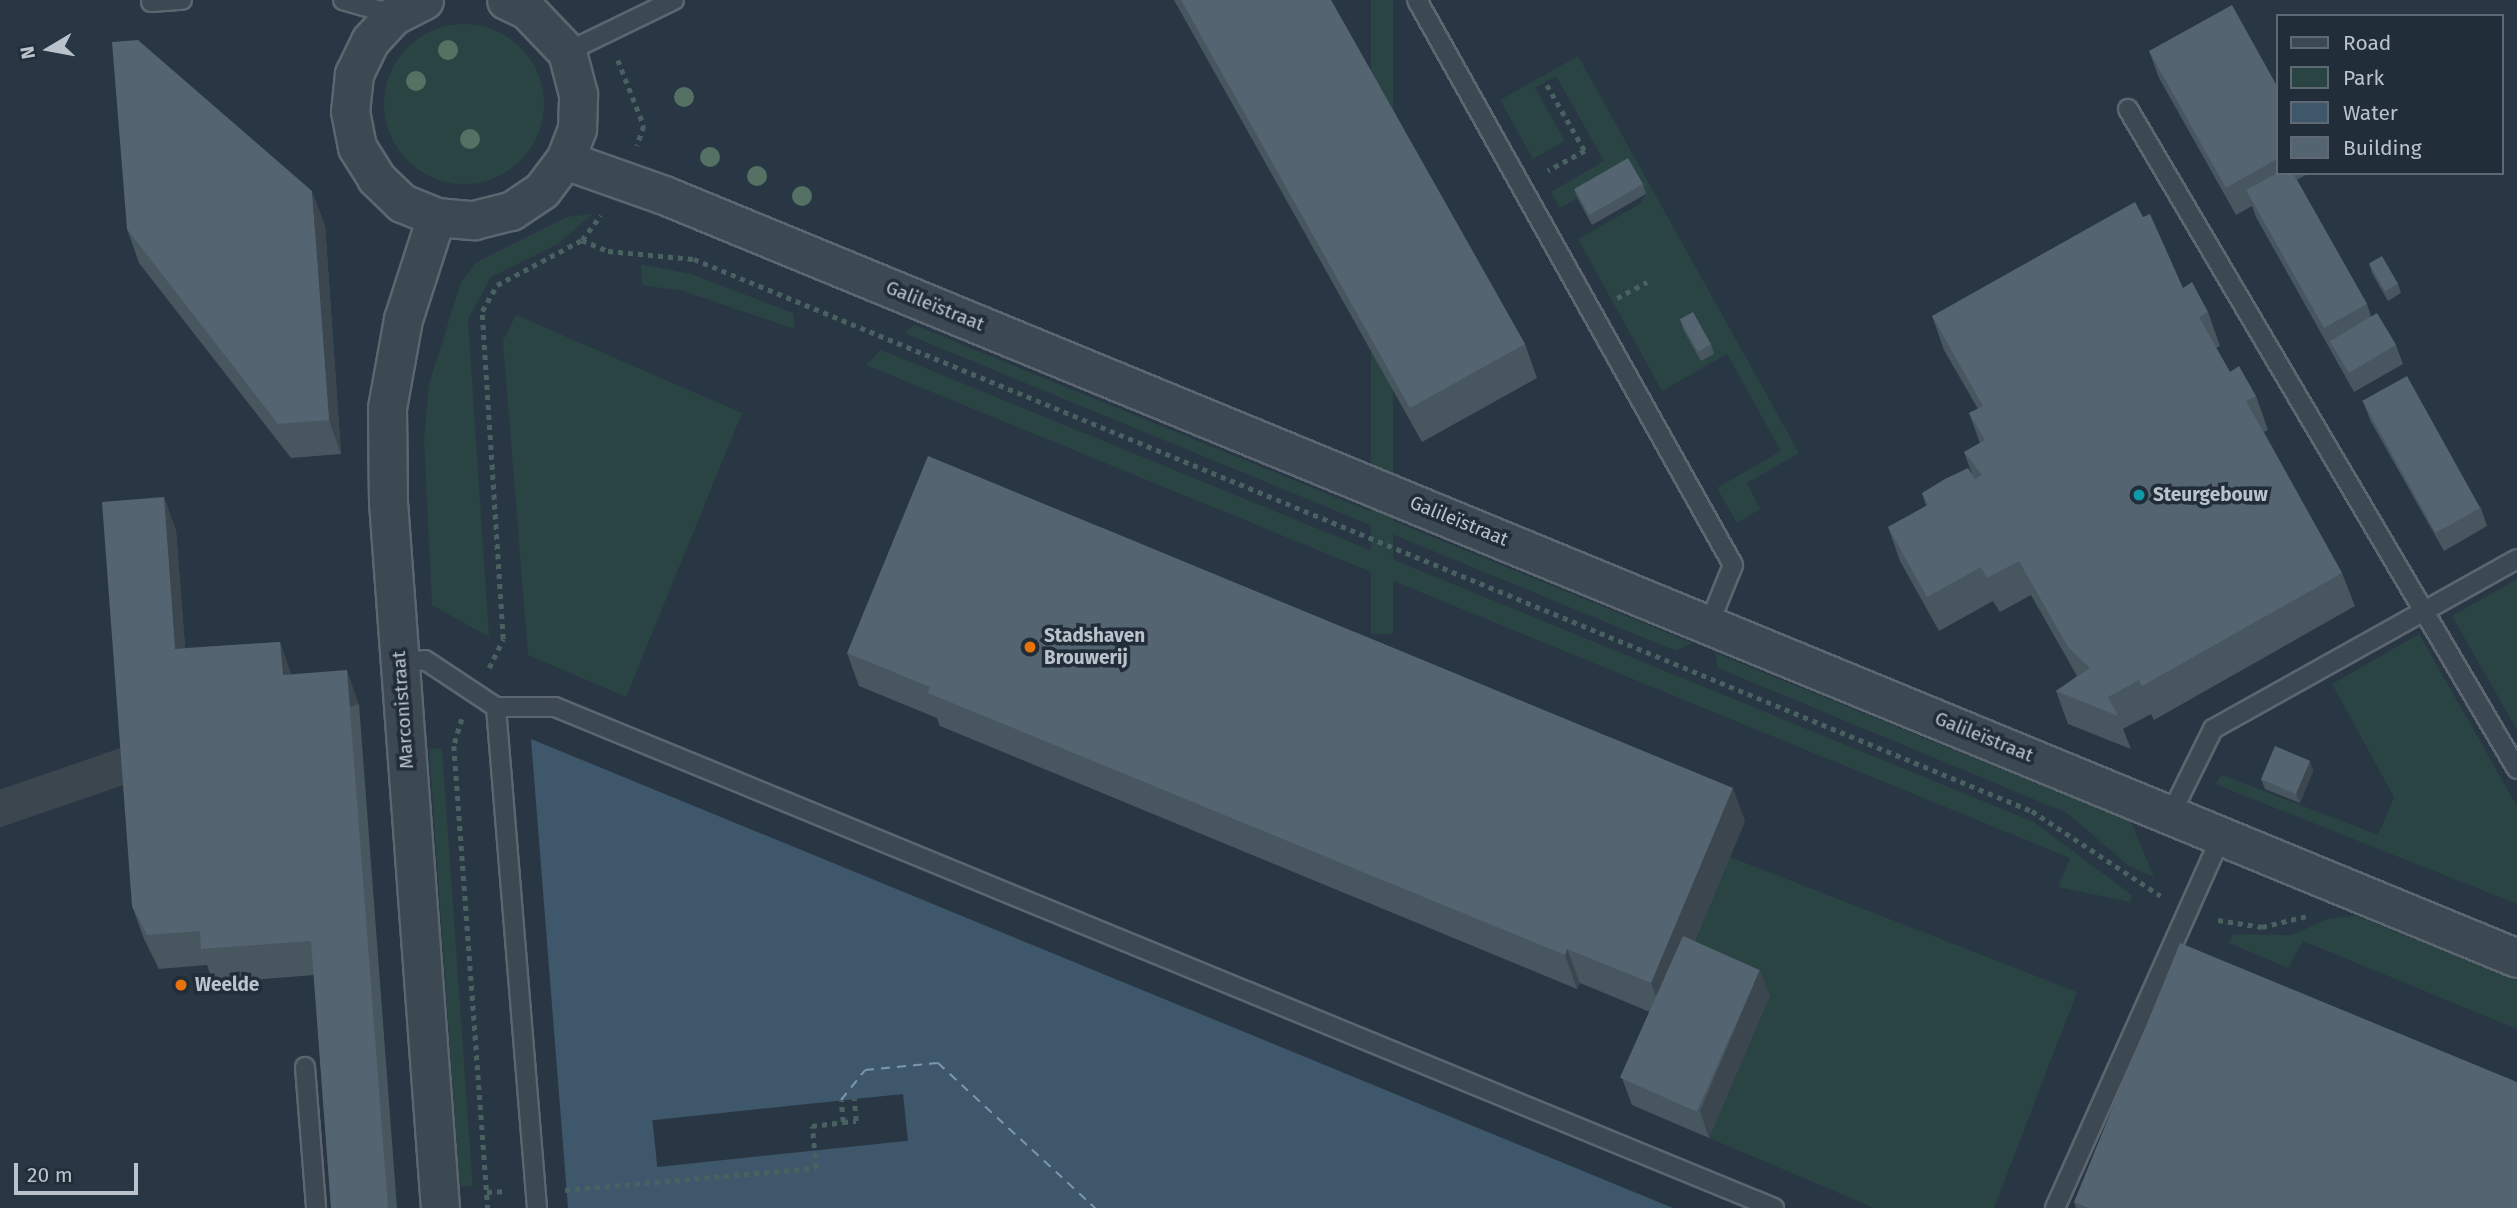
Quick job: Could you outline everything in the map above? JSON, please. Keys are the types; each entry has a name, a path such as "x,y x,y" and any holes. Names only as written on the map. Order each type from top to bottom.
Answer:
{"street":[{"path":"409,7 370,41 354,74 349,111 357,147 376,178 402,203 436,217 474,220 510,211 542,190 565,160 579,94 567,52 527,10 506,0"},
{"name":"Galileïstraat","path":"565,160 626,179 2517,958"},
{"name":"Marconistraat","path":"436,217 403,319 387,408 399,662 440,1208"}],"lane":[{"path":"151,2 182,0"},
{"path":"343,0 409,7"},
{"path":"567,52 674,0"},
{"path":"1417,0 1734,565 1709,624"},
{"path":"2128,109 2427,609 2517,769"},
{"path":"2171,814 2213,729 2517,559"},
{"path":"399,662 425,660 496,707 555,707 1774,1208"},
{"path":"496,707 537,1208"},
{"path":"2054,1208 2222,835"},
{"path":"305,1067 316,1208"}],"path":[{"path":"488,1208 454,746 503,639 482,311 497,285 582,240 626,179 644,126 604,34"},
{"path":"1521,187 1585,151 1547,85"},
{"path":"582,240 608,251 694,259 2032,811 2074,833 2139,885 2189,909 2262,927 2301,920 2351,890"},
{"path":"1612,301 1647,282"},
{"path":"561,1191 816,1168 812,1126 856,1121 854,1099"},
{"path":"841,1100 843,1122"}],"green space":[{"path":"1371,0 1393,0 1393,634 1371,634"},
{"path":"464,24 495,30 520,48 538,73 544,104 538,135 520,160 495,178 464,184 433,178 408,160 390,135 384,104 390,73 408,48 433,30"},
{"path":"1578,56 1799,453 1747,483 1760,509 1737,523 1717,488 1781,451 1727,354 1662,391 1578,239 1640,204 1646,194 1631,168 1560,208 1551,192 1604,161 1556,76 1535,88 1565,141 1533,159 1500,100"},
{"path":"592,214 558,244 491,277 468,319 489,637 432,605 424,439 429,384 461,282 477,262 567,217"},
{"path":"641,264 691,274 793,313 795,329 683,291 642,285"},
{"path":"516,315 742,413 626,697 528,655 503,341"},
{"path":"914,325 1692,643 1676,651 904,333"},
{"path":"881,350 2034,822 2132,895 2130,902 2058,887 2070,858 866,365"},
{"path":"2517,579 2517,730 2452,616"},
{"path":"2419,634 2517,806 2517,904 2215,784 2222,775 2378,835 2394,797 2332,684"},
{"path":"1715,653 2131,822 2154,877 2129,866 2067,813 1718,668"},
{"path":"442,748 473,1186 460,1187 429,749"},
{"path":"1730,857 2077,992 1994,1208 1874,1208 1709,1138 1770,997 1690,954"},
{"path":"2357,916 2517,981 2517,1029 2303,941 2288,968 2229,943 2233,934 2292,935 2330,918"}],"water":[{"path":"531,739 1673,1208 568,1208"}],"pier":[{"path":"903,1094 908,1141 657,1167 652,1120"}],"building":[{"path":"1181,0 1331,0 1525,344 1410,408"},
{"path":"2232,5 2276,84 2276,160 2226,188 2149,51"},
{"path":"138,40 312,191 329,420 278,424 127,229 112,42"},
{"path":"1628,158 1643,184 1589,215 1574,189"},
{"path":"2276,174 2294,175 2367,304 2324,328 2246,190"},
{"name":"Steurgebouw","path":"2135,202 2143,217 2150,214 2183,288 2192,282 2208,312 2199,317 2230,372 2239,366 2256,396 2246,401 2342,573 2142,686 2139,680 2108,697 2118,716 2056,691 2090,668 2068,647 2019,561 1987,578 1981,567 1927,597 1888,527 1928,505 1922,493 1945,479 1968,468 1975,479 1982,475 1964,452 1985,440 1969,413 1983,406 1932,316"},
{"path":"2382,256 2398,284 2385,291 2369,264"},
{"path":"1693,312 1711,344 1698,352 1680,319"},
{"path":"2377,313 2396,345 2349,373 2330,341"},
{"path":"2407,376 2480,508 2436,533 2362,401"},
{"path":"928,456 1733,788 1651,983 1567,949 1565,955 928,693 930,687 847,653"},
{"path":"164,497 175,649 280,642 283,675 347,670 388,1208 331,1208 311,941 201,949 200,931 147,935 132,906 102,502"},
{"path":"2275,746 2310,761 2296,794 2261,779"},
{"path":"1683,936 1760,970 1697,1112 1620,1078"},
{"path":"2180,943 2517,1082 2517,1208 2088,1208 2074,1202"}],"ferry route":[{"path":"841,1100 865,1070 938,1063 1095,1208"}],"place":[{"name":"Steurgebouw","path":"2139,495"},
{"name":"Stadshaven Brouwerij","path":"1030,647"},
{"name":"Weelde","path":"181,985"}]}
